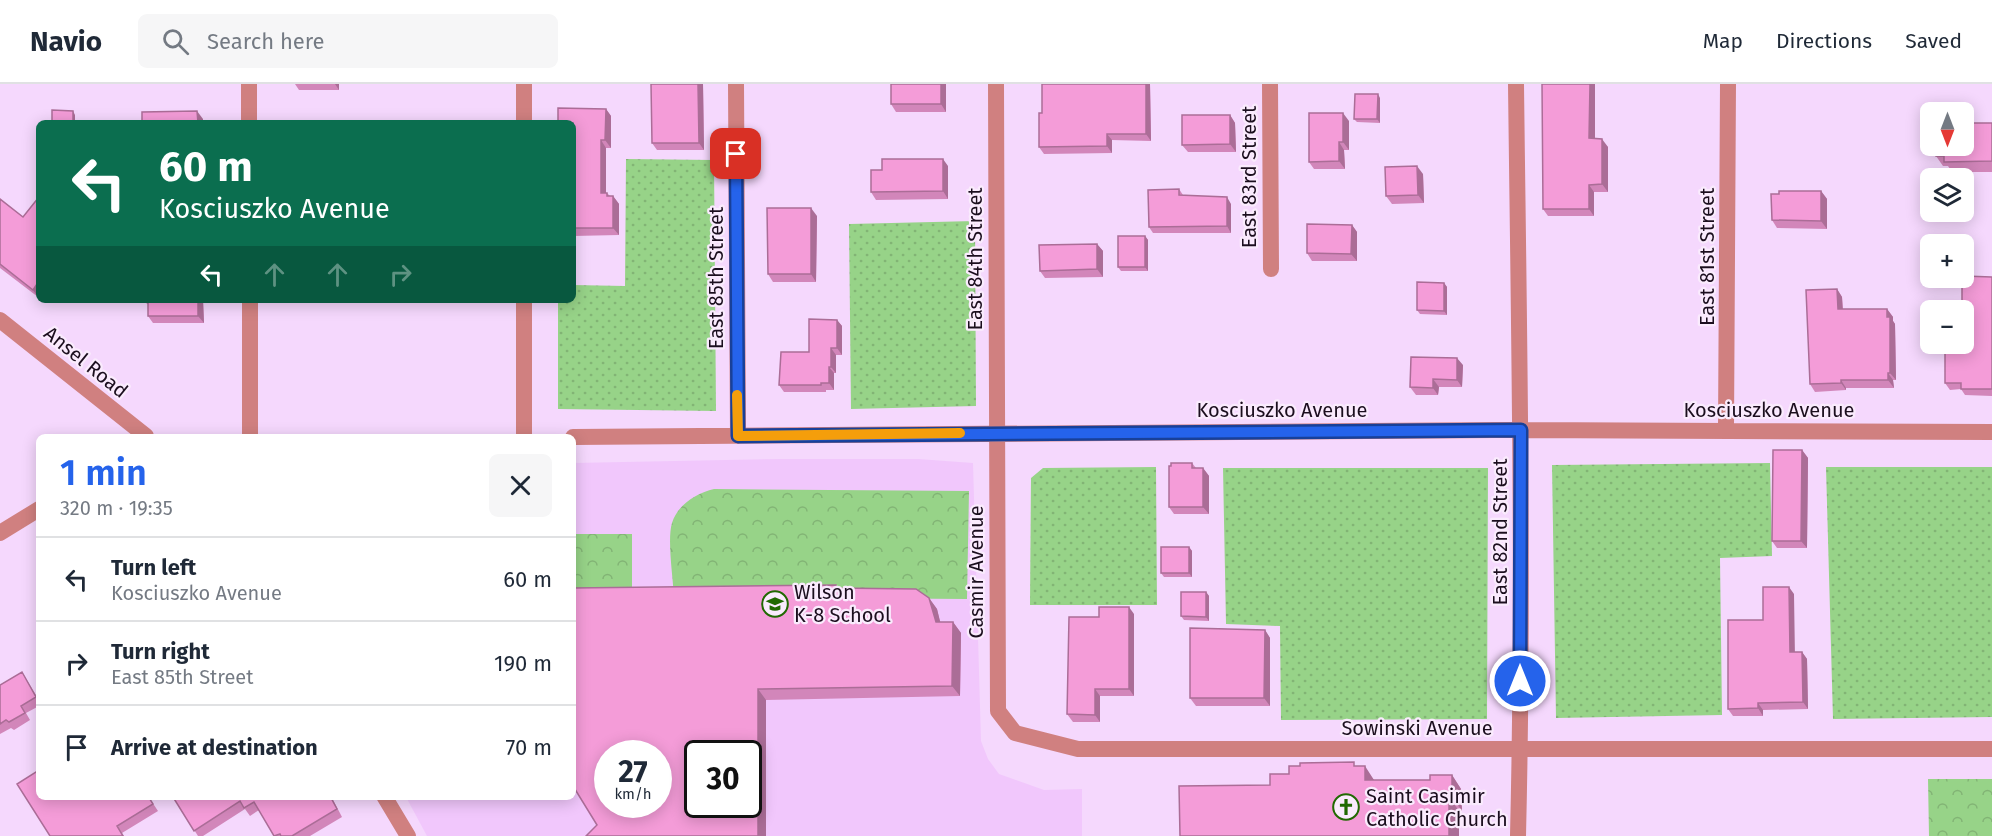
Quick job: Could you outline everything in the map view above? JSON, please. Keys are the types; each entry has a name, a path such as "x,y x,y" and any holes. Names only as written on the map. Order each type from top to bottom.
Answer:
{"street":[{"path":"249,84 249,120"},
{"path":"524,84 524,120"},
{"name":"East 85th Street","path":"736,84 738,436"},
{"name":"East 84th Street","path":"996,84 996,433"},
{"name":"East 83rd Street","path":"1270,84 1271,269"},
{"name":"East 82nd Street","path":"1516,84 1521,430 1518,836"},
{"name":"East 81st Street","path":"1726,430 1728,84"},
{"path":"250,303 250,434"},
{"path":"524,303 524,434"},
{"name":"Ansel Road","path":"0,320 143,434"},
{"name":"Kosciuszko Avenue","path":"576,437 1521,430 1992,432"},
{"name":"Casmir Avenue","path":"996,433 998,711"},
{"path":"0,533 36,510"},
{"name":"Sowinski Avenue","path":"998,711 1015,733 1078,749 1992,749"},
{"path":"386,800 408,836"}],"shaded area":[{"name":"Wilson K-8 School","path":"918,459 973,463 981,741 988,759 999,774 1044,790 1082,789 1082,836 427,836 408,800 576,800 576,463"}],"green space":[{"path":"626,159 714,160 716,411 558,409 558,303 576,303 576,285 625,286"},
{"path":"975,221 976,406 851,409 849,224"},
{"path":"1770,463 1772,556 1720,558 1722,715 1556,718 1552,465"},
{"path":"1156,467 1157,605 1030,605 1031,478 1043,468"},
{"path":"1826,467 1992,467 1992,717 1833,719"},
{"path":"1223,468 1488,468 1487,719 1281,720 1280,626 1226,624"},
{"path":"714,489 969,491 967,599 674,597 670,548 672,523 679,510 689,500"},
{"path":"576,534 632,534 632,598 576,599"},
{"path":"1928,779 1992,779 1992,836 1929,836"}],"building":[{"path":"651,84 698,84 699,143 652,143"},
{"path":"891,84 941,84 941,104 891,104"},
{"path":"1042,84 1146,84 1146,134 1107,134 1107,146 1039,147"},
{"path":"1542,84 1590,84 1589,138 1602,139 1602,184 1589,185 1589,209 1543,209"},
{"path":"1355,94 1378,94 1377,119 1354,119"},
{"path":"558,108 606,109 605,140 601,140 601,193 613,196 613,228 576,228 576,120 558,120"},
{"path":"52,110 73,111 73,120 52,120"},
{"path":"197,111 198,120 142,120 142,112"},
{"path":"1309,113 1343,113 1343,142 1339,142 1339,161 1309,162"},
{"path":"1182,115 1230,115 1230,144 1182,145"},
{"path":"1974,123 1992,123 1992,161 1944,162 1944,156 1974,156"},
{"path":"882,159 943,159 943,191 871,192 871,170 882,170"},
{"path":"1417,166 1418,195 1386,196 1385,167"},
{"path":"1179,189 1179,195 1227,197 1227,226 1149,227 1148,190"},
{"path":"1779,191 1821,191 1821,221 1772,220 1771,194 1779,194"},
{"path":"0,199 23,217 36,201 36,286 33,290 0,264"},
{"path":"767,208 811,208 811,274 768,274"},
{"path":"1307,224 1352,225 1351,254 1307,253"},
{"path":"1118,236 1145,236 1145,267 1118,267"},
{"path":"1097,244 1097,269 1040,271 1039,245"},
{"path":"1974,276 1992,277 1992,389 1961,389 1961,383 1945,383 1945,354 1974,354 1974,300 1962,300 1962,288 1974,288"},
{"path":"1417,282 1444,283 1444,311 1417,310"},
{"path":"1837,289 1838,309 1887,309 1887,317 1890,317 1888,380 1841,380 1841,383 1810,384 1806,290"},
{"path":"148,303 198,303 198,316 148,316"},
{"path":"809,319 837,320 837,348 831,348 829,383 779,385 781,352 809,352"},
{"path":"1411,357 1457,358 1457,380 1433,379 1433,388 1410,387"},
{"path":"1773,450 1802,450 1801,541 1772,541"},
{"path":"1171,463 1192,463 1192,468 1203,468 1203,507 1169,507 1169,466"},
{"path":"1161,547 1189,547 1189,573 1161,573"},
{"path":"836,585 836,588 916,589 929,598 936,622 953,622 952,686 758,689 758,740 684,740 684,818 758,818 758,836 586,836 597,825 576,791 576,588"},
{"path":"1763,587 1789,587 1790,652 1802,652 1803,702 1758,703 1758,708 1728,709 1728,620 1763,620"},
{"path":"1181,592 1206,592 1206,617 1181,616"},
{"path":"1099,607 1129,607 1129,689 1095,689 1095,715 1067,714 1069,617 1099,617"},
{"path":"1190,628 1265,630 1264,698 1190,698"},
{"path":"22,672 36,697 21,706 25,713 0,724 0,685"},
{"name":"Saint Casimir Catholic Church","path":"1354,762 1354,766 1365,766 1365,780 1430,780 1430,775 1452,775 1452,797 1449,797 1449,836 1180,836 1179,786 1270,785 1270,774 1289,774 1289,766 1300,766 1300,763"},
{"path":"36,772 36,800 150,800 153,804 117,826 123,836 50,836 17,784"},
{"path":"175,800 332,800 337,809 292,836 281,836 280,834 274,836 254,802 244,808 240,801 194,831"}],"slow traffic":[{"path":"737,395 738,436 960,433"}],"place":[{"name":"Wilson K-8 School","path":"775,604"},
{"name":"Saint Casimir Catholic Church","path":"1346,807"}],"route":[{"path":"736,154 738,436 1521,430 1520,681"}]}
